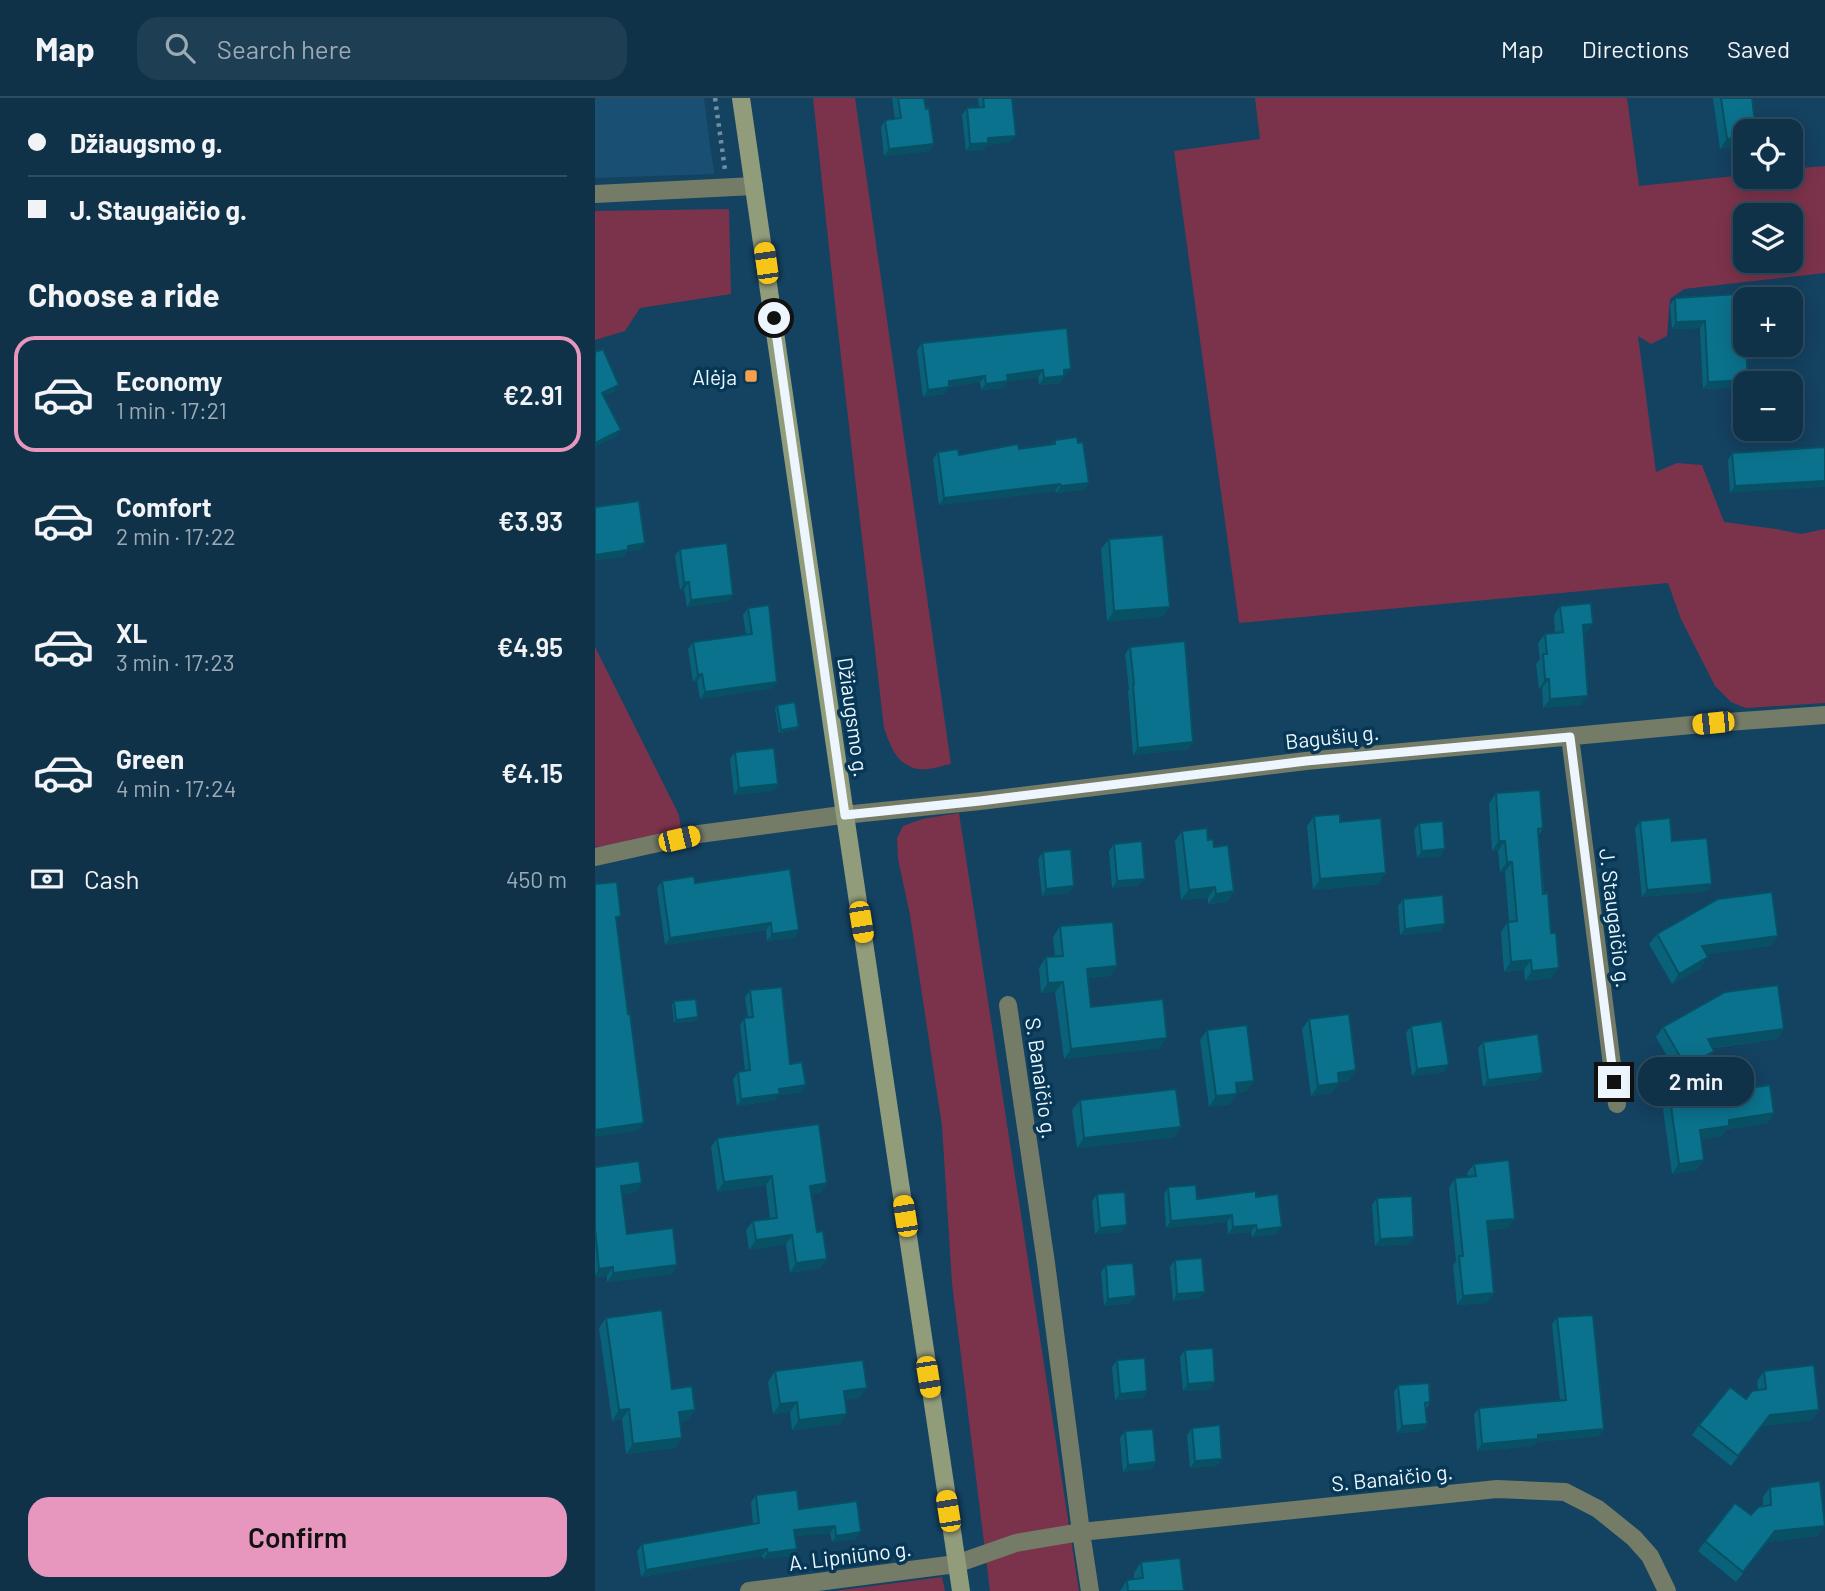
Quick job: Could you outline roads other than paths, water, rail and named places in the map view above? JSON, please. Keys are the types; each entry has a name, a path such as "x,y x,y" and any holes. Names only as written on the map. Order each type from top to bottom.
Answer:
{"street":[{"name":"Džiaugsmo g.","path":"741,98 961,1591"},
{"path":"595,194 754,186"},
{"name":"Bagušių g.","path":"595,857 699,834 1306,761 1825,715"},
{"name":"J. Staugaičio g.","path":"1570,737 1617,1104"},
{"name":"S. Banaičio g.","path":"1008,1005 1046,1263 1081,1532"},
{"name":"S. Banaičio g.","path":"956,1564 1016,1544 1081,1532 1497,1489 1565,1493 1598,1509 1634,1538 1650,1556 1667,1590"},
{"path":"1081,1532 1090,1591"},
{"name":"A. Lipniūno g.","path":"748,1591 956,1564"}],"place":[{"name":"Alėja","path":"751,376"}]}
